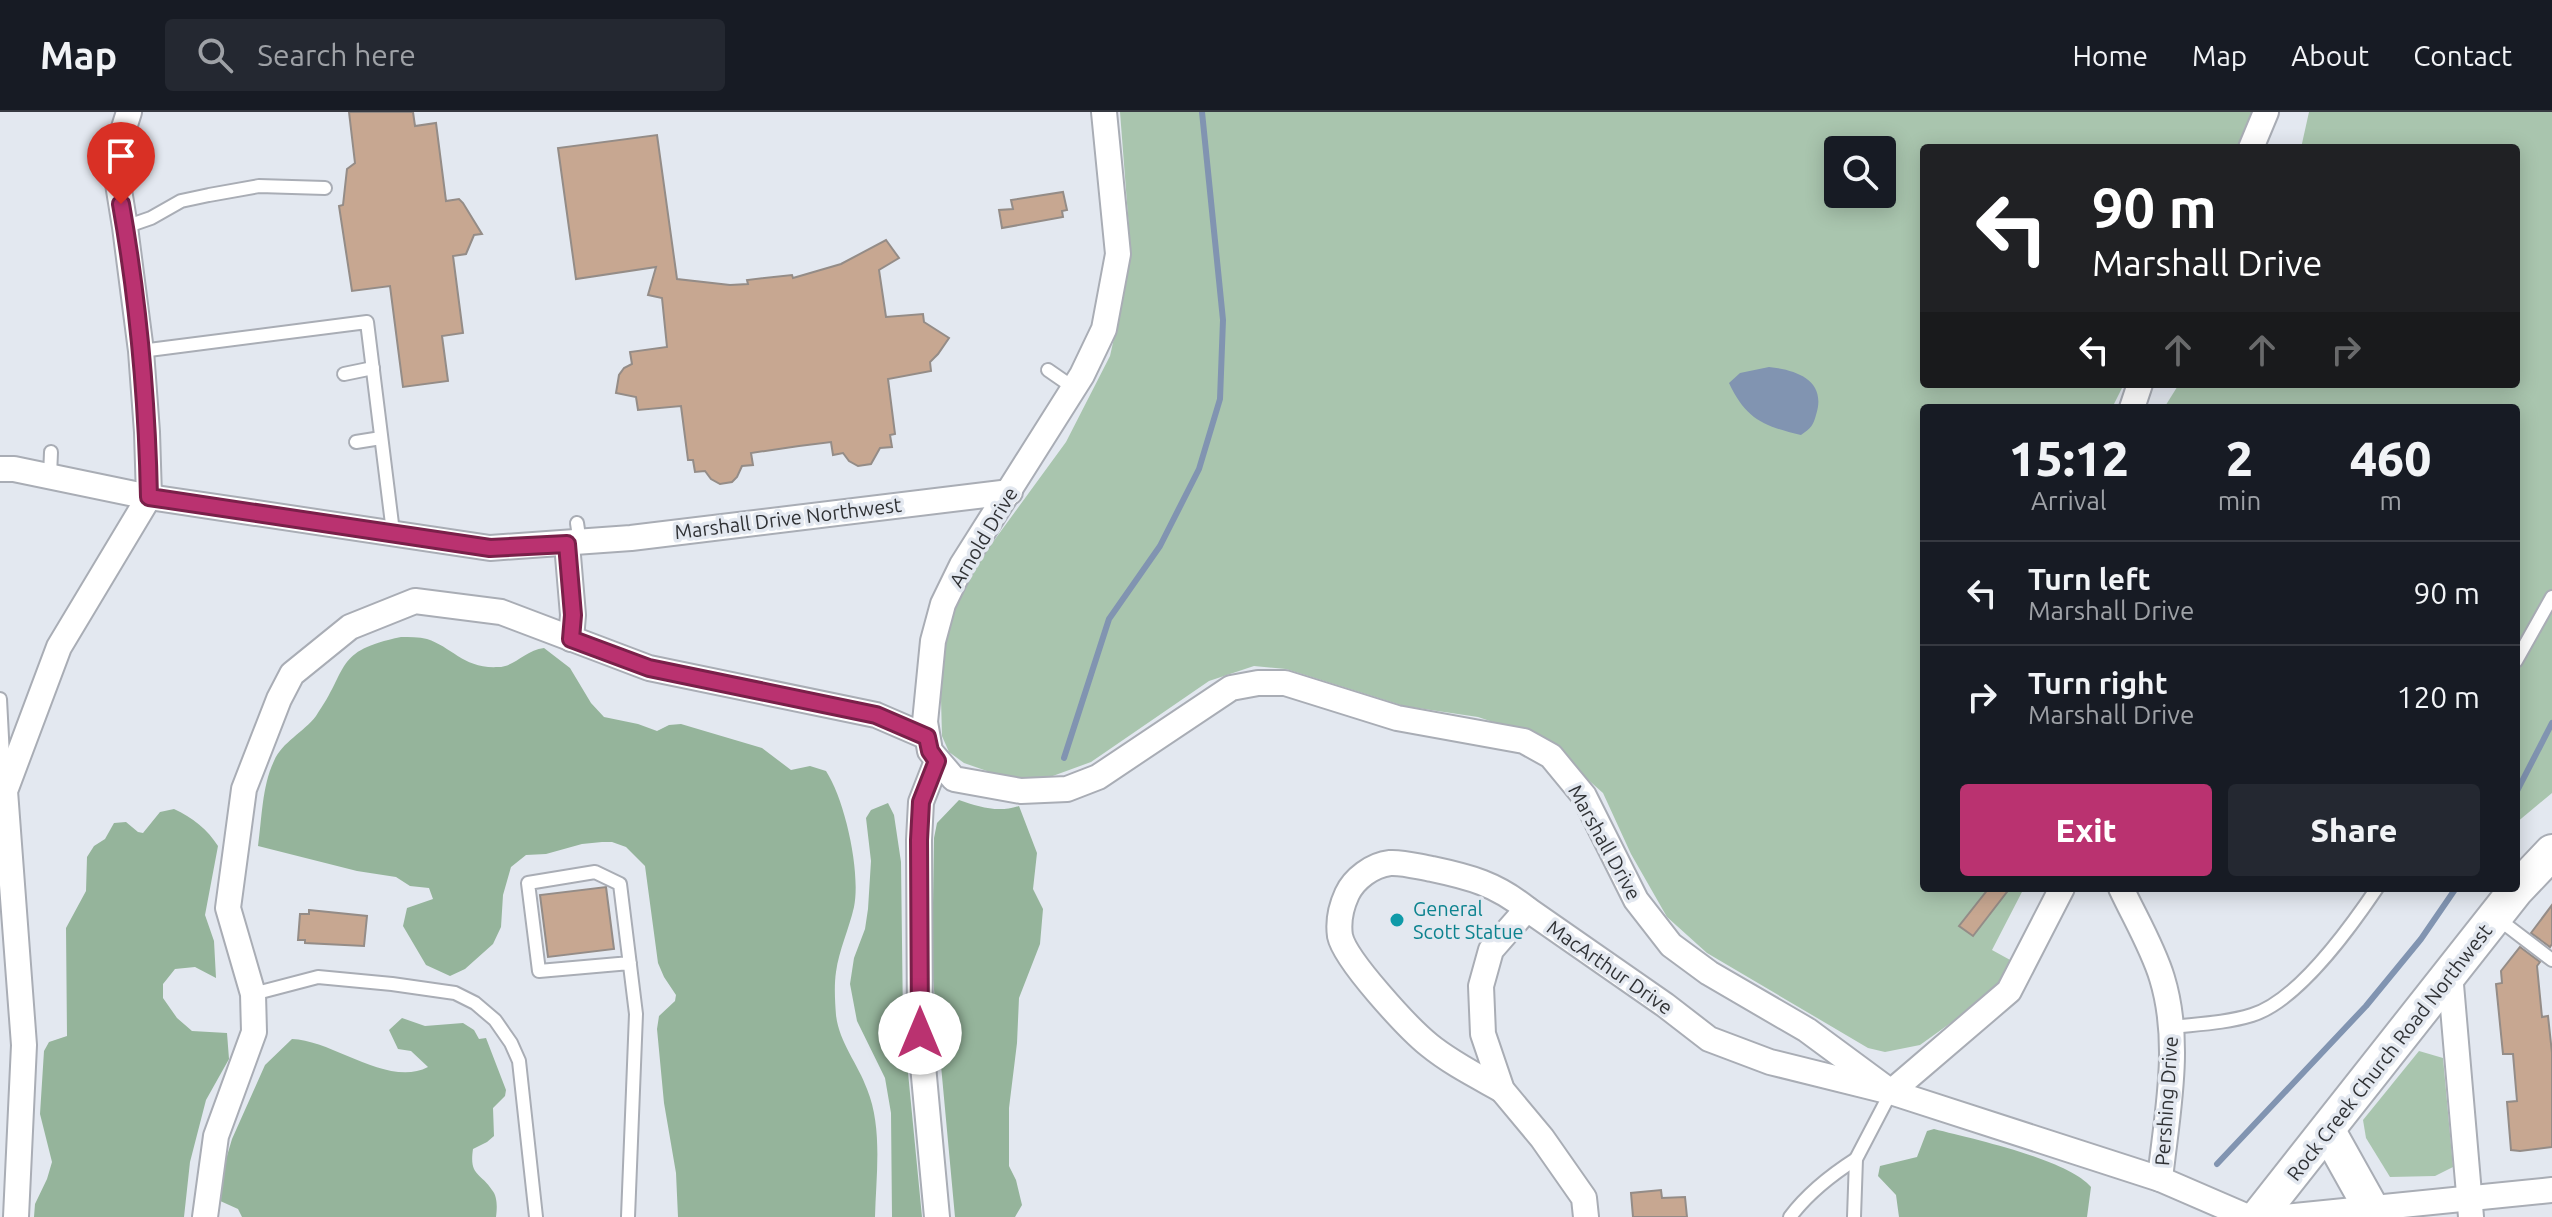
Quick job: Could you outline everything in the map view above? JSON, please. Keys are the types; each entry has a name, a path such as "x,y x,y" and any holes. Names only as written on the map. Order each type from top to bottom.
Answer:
{"street":[{"path":"16,1217 24,1045 5,791 59,647 149,497 141,351 114,159 129,112"},
{"name":"Arnold Drive","path":"937,761 930,751 925,722 933,641 943,604 962,565 1074,388 1104,329 1118,254 1104,112"},
{"path":"2253,144 2266,112"},
{"path":"0,469 50,464 149,497 490,548 520,538 574,536 571,639"},
{"name":"Marshall Drive Northwest","path":"574,536 1010,492"},
{"path":"205,1217 216,1136 254,1032 253,994 228,908 244,789 292,674 350,627 415,601 501,612 649,668 876,715 927,737"},
{"name":"Marshall Drive","path":"937,761 954,779 1021,791 1067,789 1098,777 1231,688 1258,683 1285,683 1397,718 1524,741 1551,756 1584,796 1636,900 1671,945 1709,973 1807,1030 1891,1092 2160,1179 2248,1217"},
{"path":"937,761 921,802 919,840 920,1033 937,1217"},
{"name":"Rock Creek Church Road Northwest","path":"2520,886 2552,852"},
{"path":"1502,1090 1462,1068 1428,1044 1381,995 1352,959 1341,939 1340,915 1354,881 1388,863 1482,881 1527,909"},
{"path":"1891,1092 2009,991 2060,892"},
{"name":"Pershing Drive","path":"2123,892 2162,976 2172,1027 2171,1072 2160,1179"},
{"name":"Rock Creek Church Road Northwest","path":"2258,1217 2515,892"},
{"name":"MacArthur Drive","path":"1586,1217 1584,1198 1542,1138 1502,1090 1483,1034 1481,986 1491,950 1527,909 1709,1039 1770,1062 1891,1092"},
{"path":"2450,973 2470,1208"},
{"path":"2328,1131 2374,1213"},
{"path":"2283,1217 2470,1208 2552,1190"}],"lane":[{"path":"125,227 151,218 181,201 209,195 259,186 325,188"},
{"path":"141,351 367,322 393,532"},
{"path":"344,374 373,368"},
{"path":"1048,370 1074,388"},
{"path":"356,442 381,438"},
{"path":"2520,654 2552,597"},
{"path":"0,699 5,791"},
{"path":"628,1217 636,1014 630,963 620,884 595,872 528,883 539,971 630,963"},
{"path":"2172,1027 2229,1021 2255,1015 2281,1002 2306,979 2374,892"},
{"path":"2495,916 2552,960"},
{"path":"253,994 318,977 455,993 475,1003 495,1020 519,1061 536,1217"},
{"path":"1854,1217 1856,1159 1891,1092"},
{"path":"1790,1217 1803,1200 1835,1172 1856,1159"}],"green space":[{"path":"1120,112 2253,112 2239,144 1920,144 1920,388 2122,388 2114,404 1920,404 1920,892 2022,892 1992,950 2012,961 1991,994 1920,1045 1885,1052 1868,1048 1707,953 1667,917 1631,854 1603,793 1541,738 1478,717 1404,706 1286,669 1254,666 1209,681 1091,762 1050,777 1007,778 964,763 949,752 942,736 940,662 958,600 974,568 1066,442 1110,356 1124,293 1129,229"},
{"path":"2309,112 2552,112 2552,793 2520,820 2520,404 2166,404 2176,388 2520,388 2520,144 2302,144"},
{"path":"401,637 427,639 467,661 486,667 504,666 544,648 570,668 591,703 604,717 657,731 681,724 762,748 791,770 810,766 826,771 845,818 853,856 856,892 837,964 835,1005 841,1034 872,1104 877,1152 875,1217 678,1217 676,1173 664,1103 657,1029 659,1016 675,1001 676,995 658,963 645,866 626,847 602,842 526,855 511,867 503,895 501,927 493,944 465,969 450,976 426,965 403,926 407,908 433,899 429,888 410,886 396,877 357,871 258,846 265,791 278,754 316,716 353,655 379,642"},
{"path":"959,800 996,809 1019,806 1037,853 1033,889 1043,909 1040,944 1019,998 1009,1108 1009,1166 1022,1205 1015,1217 955,1217 932,968 934,838 937,823"},
{"path":"888,803 894,815 901,862 903,1021 922,1217 892,1217 891,1113 885,1078 857,1021 850,984 868,909 871,861 866,818 871,810"},
{"path":"174,809 199,824 218,846 205,915 214,941 216,978 195,967 175,969 163,984 163,998 177,1018 192,1031 227,1033 229,1059 206,1100 190,1162 184,1217 34,1217 35,1204 52,1162 40,1114 44,1051 49,1042 67,1036 66,928 86,891 87,857 94,846 105,839 114,823 126,822 143,833 160,812"},
{"path":"402,1018 425,1026 463,1023 474,1030 479,1039 486,1038 506,1090 505,1096 493,1108 494,1136 473,1149 472,1158 476,1173 494,1193 496,1217 242,1217 238,1209 218,1200 219,1183 232,1139 265,1065 292,1039 308,1041 396,1072 412,1072 428,1067 411,1051 398,1049 389,1030"},
{"path":"2419,1051 2443,1058 2453,1167 2435,1176 2390,1177 2366,1138 2363,1120"},
{"path":"1934,1129 2018,1151 2079,1177 2091,1187 2087,1217 1899,1217 1896,1195 1878,1176 1880,1166 1917,1157 1927,1131"}],"water":[{"path":"1769,367 1800,375 1814,386 1818,403 1814,422 1801,435 1757,419 1742,405 1729,383 1740,373"}],"building":[{"path":"349,112 413,112 415,126 436,123 446,201 459,199 482,234 474,235 466,254 453,256 463,333 442,336 448,381 403,387 390,286 352,291 339,206 343,205 347,169 355,163"},
{"path":"657,135 677,279 730,285 792,275 793,278 841,264 886,240 899,258 879,270 886,317 923,314 924,322 949,338 930,362 931,371 888,379 895,434 890,435 892,447 880,448 871,464 858,466 843,453 833,455 831,442 799,446 751,453 753,465 742,466 732,482 720,484 705,471 695,472 693,460 688,460 681,406 638,410 636,397 616,393 619,375 632,364 630,352 667,347 662,298 648,295 656,267 576,279 558,148"},
{"path":"1063,192 1067,210 1062,211 1063,217 1002,228 999,210 1013,209 1011,200"},
{"path":"606,887 614,949 548,957 540,895"},
{"path":"1986,892 2007,892 1973,936 1959,926"},
{"path":"2552,905 2552,944 2550,947 2531,933"},
{"path":"309,910 367,916 364,946 298,940 300,914 309,914"},
{"path":"2520,947 2540,962 2537,966 2542,1017 2548,1016 2552,1053 2552,1147 2520,1151 2511,1150 2507,1102 2517,1101 2513,1054 2503,1054 2496,984 2502,983 2501,971"},
{"path":"1661,1190 1662,1198 1685,1197 1687,1217 1633,1217 1631,1193"}],"waterway":[{"path":"1064,758 1109,619 1160,546 1199,469 1220,399 1223,320 1202,112"},
{"path":"2520,785 2552,723"},
{"path":"2217,1164 2366,1006 2421,939 2453,892"}],"place":[{"name":"General Scott Statue","path":"1397,920"}],"route":[{"path":"121,204 141,351 149,497 490,548 567,544 573,615 571,639 649,668 876,715 927,737 930,751 937,761 921,802 920,1033"}]}
